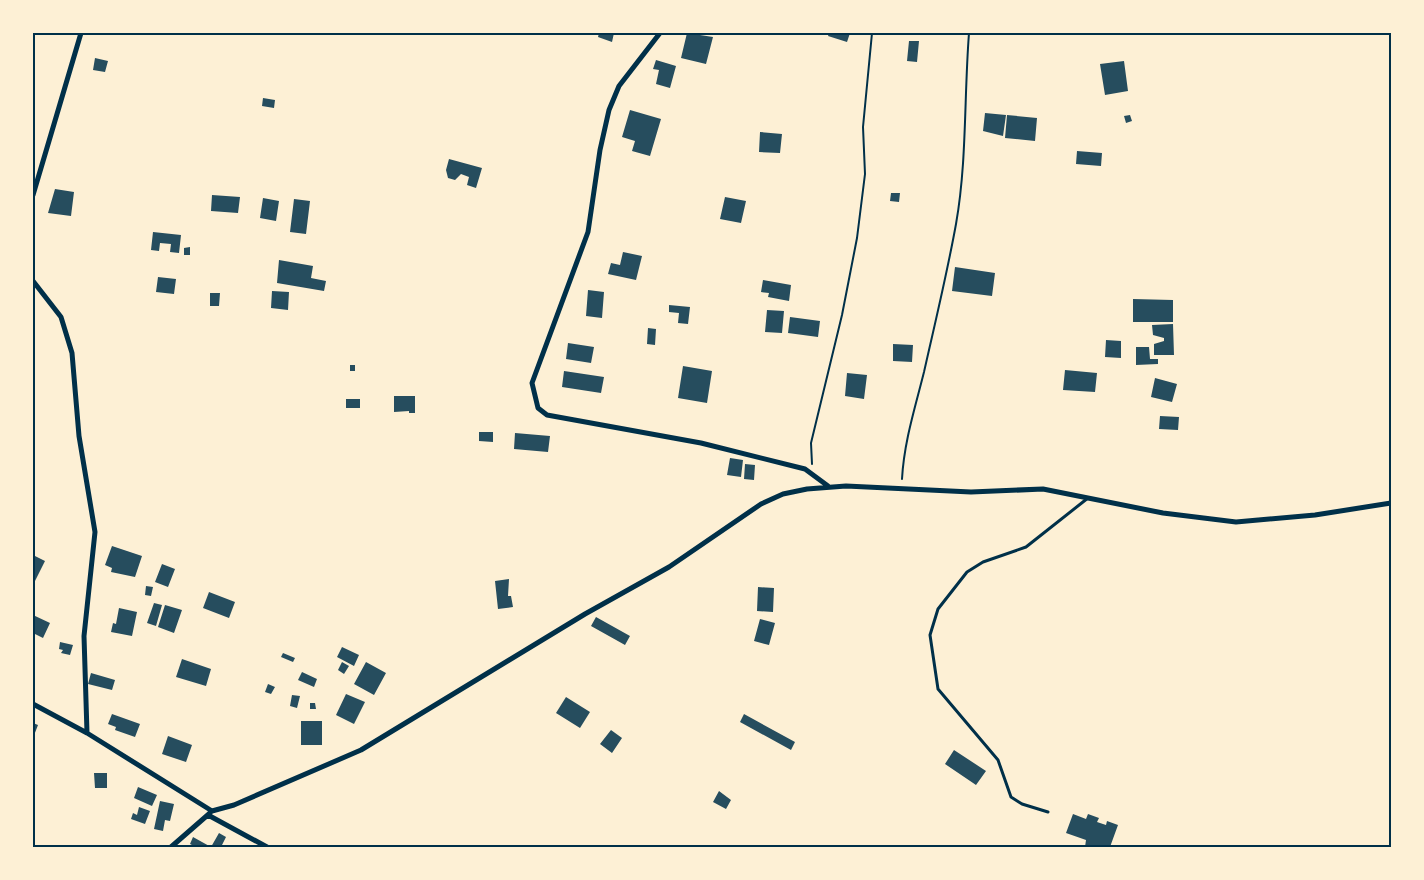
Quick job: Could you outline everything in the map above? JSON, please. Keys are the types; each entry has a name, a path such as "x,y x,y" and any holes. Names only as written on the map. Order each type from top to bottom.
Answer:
{"street":[{"path":"33,195 81,33"},
{"path":"660,33 619,86 609,110 600,150 588,232 532,383 538,408 547,415 701,443 805,469 828,486"},
{"path":"33,281 61,317 72,353 79,436 95,532 84,636 87,734"},
{"path":"171,847 210,813 234,806 361,750 585,614 669,567 761,504 783,494 828,486 971,492 1043,489 1163,513 1236,522 1315,515 1391,503"},
{"path":"33,704 87,734 267,847"}],"lane":[{"path":"1048,812 1022,804 1011,797 998,760 938,689 930,635 938,609 967,572 983,562 1026,547 1088,498"}],"path":[{"path":"816,475 811,443 842,315 865,174 863,128 872,33"},
{"path":"902,488 907,438 939,310 956,225 964,152 969,33"}],"building":[{"path":"599,33 614,33 612,42 598,37"},
{"path":"687,33 713,37 706,64 681,58"},
{"path":"829,33 850,33 847,42 828,36"},
{"path":"909,41 919,41 917,62 907,61"},
{"path":"95,58 108,61 105,72 93,70"},
{"path":"656,60 676,66 670,88 656,84 659,70 653,69"},
{"path":"1124,61 1128,91 1105,95 1100,64"},
{"path":"263,98 275,100 274,108 262,106"},
{"path":"630,110 661,119 650,156 632,151 635,141 622,137"},
{"path":"985,113 1006,115 1003,136 983,131"},
{"path":"1007,115 1037,118 1035,141 1005,138"},
{"path":"1130,115 1132,121 1126,123 1124,116"},
{"path":"760,132 782,134 780,153 759,152"},
{"path":"1077,151 1102,153 1101,166 1076,164"},
{"path":"449,159 482,168 476,188 467,185 469,177 461,174 455,180 448,178 446,170"},
{"path":"55,189 74,192 71,216 48,213"},
{"path":"891,193 900,193 899,202 890,201"},
{"path":"212,195 240,197 238,213 211,211"},
{"path":"725,197 746,201 741,223 720,219"},
{"path":"263,198 279,201 276,221 260,218"},
{"path":"294,199 310,201 306,234 290,232"},
{"path":"153,232 181,235 179,253 170,252 171,244 160,243 159,251 151,250"},
{"path":"190,247 190,255 184,255 184,248"},
{"path":"623,252 642,256 636,280 608,274 611,263 620,265"},
{"path":"279,260 313,266 311,278 326,281 324,291 277,283"},
{"path":"955,267 995,273 992,296 952,291"},
{"path":"158,277 176,279 174,294 156,292"},
{"path":"763,280 791,285 789,301 768,297 769,293 761,292"},
{"path":"588,290 604,292 602,318 586,316"},
{"path":"272,291 289,292 288,310 271,308"},
{"path":"210,293 220,293 219,306 210,306"},
{"path":"1133,299 1173,300 1173,322 1133,322"},
{"path":"669,305 690,307 688,324 678,323 679,313 669,312"},
{"path":"767,310 784,311 782,333 765,332"},
{"path":"790,317 820,321 818,337 788,333"},
{"path":"1173,324 1174,355 1154,355 1154,344 1164,341 1164,338 1153,335 1152,325"},
{"path":"648,328 656,329 655,345 647,344"},
{"path":"1106,340 1121,341 1121,358 1105,357"},
{"path":"568,343 594,347 591,363 566,359"},
{"path":"893,344 913,345 912,362 893,361"},
{"path":"1136,347 1149,347 1150,359 1158,359 1158,364 1136,365"},
{"path":"350,365 355,365 355,371 350,371"},
{"path":"683,366 712,371 707,403 678,398"},
{"path":"1065,370 1097,373 1095,392 1063,390"},
{"path":"564,371 604,377 601,393 562,387"},
{"path":"847,373 867,375 864,399 845,396"},
{"path":"1155,378 1177,384 1172,402 1151,397"},
{"path":"394,396 415,396 415,413 394,412"},
{"path":"346,399 360,399 360,408 346,408"},
{"path":"1160,416 1179,417 1178,430 1159,429"},
{"path":"479,432 493,432 493,442 479,441"},
{"path":"515,433 550,436 548,452 514,449"},
{"path":"730,458 743,460 741,477 727,475"},
{"path":"745,464 755,465 754,480 744,479"},
{"path":"112,546 142,556 135,577 111,572 112,568 105,565"},
{"path":"33,555 45,561 33,585"},
{"path":"162,564 175,569 168,587 155,582"},
{"path":"509,579 508,596 511,596 513,607 498,609 495,581"},
{"path":"146,586 153,587 151,596 145,595"},
{"path":"758,587 774,588 773,612 757,611"},
{"path":"209,592 235,602 229,618 203,608"},
{"path":"154,603 162,605 156,626 147,623"},
{"path":"165,605 182,610 174,633 158,627"},
{"path":"119,608 137,612 132,636 111,632 113,623 116,624"},
{"path":"33,615 50,623 43,638 33,633"},
{"path":"596,617 630,636 625,645 591,626"},
{"path":"760,619 775,623 769,645 754,641"},
{"path":"60,642 73,645 70,655 61,653 63,650 59,649"},
{"path":"342,647 359,655 354,666 337,657"},
{"path":"283,653 295,658 293,662 281,657"},
{"path":"182,659 211,669 206,686 176,677"},
{"path":"342,662 349,666 344,674 338,670"},
{"path":"366,662 386,673 374,695 354,684"},
{"path":"302,672 317,679 314,687 298,680"},
{"path":"91,673 115,680 112,690 88,684"},
{"path":"268,684 275,687 271,694 265,692"},
{"path":"346,694 365,702 354,724 336,715"},
{"path":"292,695 300,696 297,708 290,706"},
{"path":"566,697 590,712 580,728 556,713"},
{"path":"310,703 315,703 316,709 310,709"},
{"path":"112,714 140,724 135,737 115,730 116,727 108,724"},
{"path":"744,714 795,742 791,750 740,722"},
{"path":"301,721 322,721 322,745 301,745"},
{"path":"33,723 38,725 33,738"},
{"path":"611,730 622,738 612,753 600,744"},
{"path":"168,736 192,745 186,762 162,754"},
{"path":"954,750 986,771 976,785 945,764"},
{"path":"94,773 107,773 107,788 95,788"},
{"path":"138,787 157,795 152,806 134,798"},
{"path":"719,791 731,800 726,809 713,802"},
{"path":"160,801 174,804 170,821 165,820 163,831 154,829"},
{"path":"139,807 150,811 145,824 131,819 133,813 137,815"},
{"path":"1073,814 1086,819 1088,814 1099,818 1097,822 1106,825 1107,821 1118,825 1110,847 1085,847 1086,840 1066,833"},
{"path":"219,833 226,837 221,847 211,847"},
{"path":"193,837 211,847 196,847 190,844"}]}
